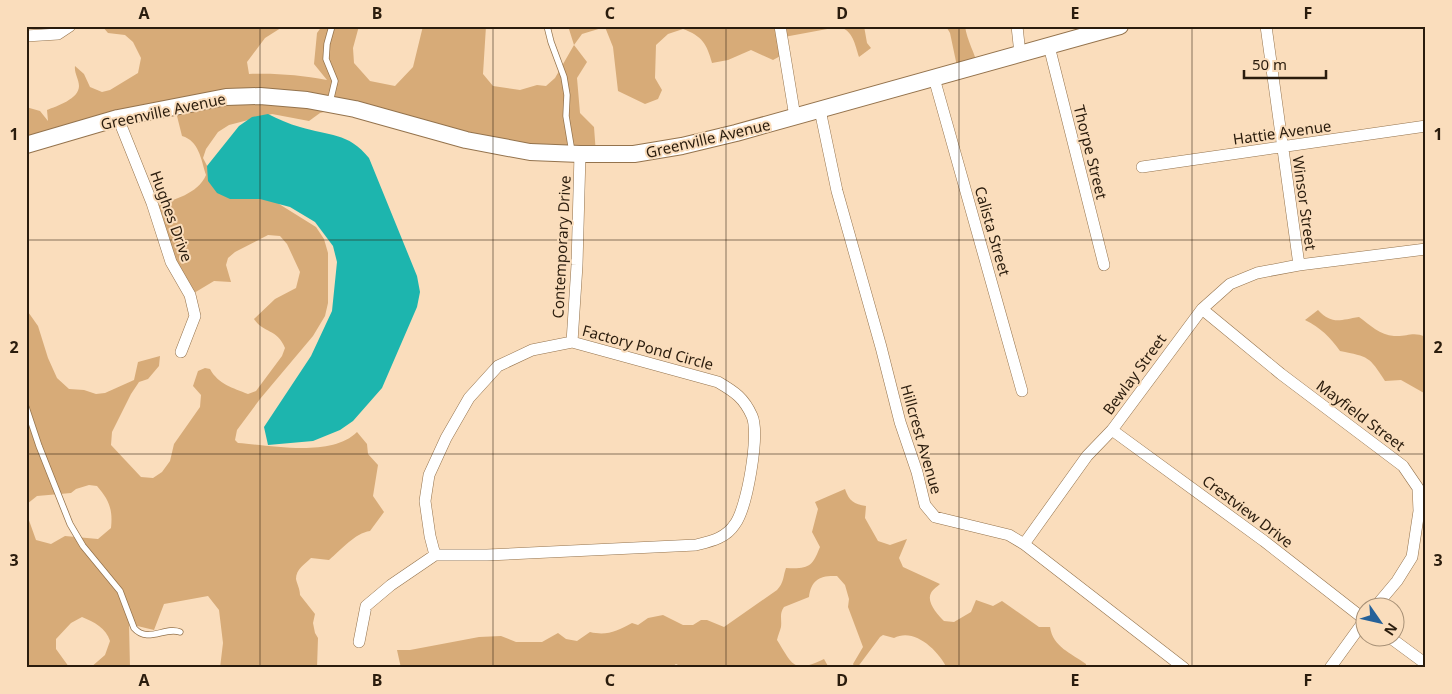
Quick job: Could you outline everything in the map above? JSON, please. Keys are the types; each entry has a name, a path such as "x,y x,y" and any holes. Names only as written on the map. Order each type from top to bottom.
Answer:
{"main road":[{"name":"Greenville Avenue","path":"26,145 118,118 226,97 260,96 307,100 354,109 466,140 530,152 634,154 736,134 1120,26"}],"street":[{"path":"26,36 58,34 70,26"},
{"path":"780,26 795,117"},
{"path":"1017,26 1020,54"},
{"name":"Winsor Street","path":"1266,26 1299,265"},
{"name":"Thorpe Street","path":"1049,46 1104,265"},
{"name":"Calista Street","path":"934,78 1022,391"},
{"name":"Hillcrest Avenue","path":"820,110 837,191 900,422 917,472 925,505 935,517 1009,535 1024,544 1184,668"},
{"name":"Hughes Drive","path":"118,118 152,203 171,262 190,295 195,316 181,352"},
{"name":"Hattie Avenue","path":"1142,167 1426,126"},
{"name":"Contemporary Drive","path":"572,342 577,265 576,154"},
{"name":"Bewlay Street","path":"1024,544 1087,456 1112,430 1202,309 1230,284 1257,273 1299,265 1425,250"},
{"name":"Mayfield Street","path":"1202,309 1281,374 1403,466 1418,488 1420,511 1412,557 1384,596"},
{"name":"Factory Pond Circle","path":"572,342 718,382 738,394 753,418 755,450 743,510 735,525 721,539 696,545 521,554 435,555 425,501 429,475 446,438 469,398 498,366 532,350 572,342"},
{"name":"Crestview Drive","path":"1112,430 1264,541 1354,612"},
{"path":"359,642 366,606 435,555"},
{"path":"1330,668 1354,634"},
{"path":"1402,646 1426,664"}],"lane":[{"path":"329,104 335,81 326,59 327,44 332,26"},
{"path":"547,26 564,77 567,94 566,116 576,154"},
{"path":"26,407 70,524 83,546 120,591 134,628 138,632 152,636 173,630 180,632"}],"shaded area":[{"path":"102,26 284,26 265,38 247,62 249,74 288,75 327,80 314,64 317,33 322,26 359,26 353,48 354,63 370,81 395,86 413,67 423,26 486,26 483,74 493,86 520,90 537,85 546,86 555,78 574,45 587,62 577,78 580,113 594,127 596,154 582,156 335,109 320,113 309,121 272,114 229,125 218,132 206,149 203,158 219,189 263,194 316,227 324,239 328,253 328,303 325,316 313,336 260,399 237,430 235,440 238,443 267,446 317,447 332,445 346,440 357,432 367,444 368,454 378,465 373,496 384,512 370,531 354,538 329,560 311,558 301,567 296,575 300,595 315,614 313,623 318,638 317,668 220,668 223,643 219,610 208,596 164,604 154,630 129,624 130,668 90,668 105,655 110,641 103,629 82,617 71,623 56,639 56,649 71,668 26,668 26,512 36,540 51,544 65,536 98,539 111,528 111,510 105,496 97,486 89,485 76,489 71,493 37,496 27,504 26,511 26,309 38,326 48,358 57,378 69,389 84,390 96,394 105,393 134,380 138,362 160,356 159,366 148,379 139,382 131,394 112,432 111,445 141,477 153,478 162,472 170,461 174,444 200,407 201,395 193,386 198,371 205,368 210,369 222,382 248,394 256,391 282,356 285,348 282,342 254,319 275,299 296,288 300,272 287,244 280,236 268,235 235,252 228,258 226,265 231,282 214,281 194,293 172,263 155,206 191,192 202,182 206,175 196,146 188,138 182,136 175,108 26,147 26,107 40,111 48,121 47,110 72,98 78,91 79,83 75,66 84,74 90,87 102,92 110,90 138,73 141,58 133,42 125,35 108,33"},
{"path":"568,26 864,26 867,43 871,48 859,57 850,34 843,28 838,27 784,37 786,53 773,60 751,50 728,60 712,63 703,42 695,35 683,29 668,34 656,45 655,78 662,90 658,99 645,104 618,91 613,47 605,27 582,34 574,45"},
{"path":"942,26 965,26 978,67 958,71 950,33 947,28"},
{"path":"1318,310 1332,320 1359,317 1384,334 1399,336 1417,334 1426,337 1426,398 1424,393 1401,380 1385,381 1367,359 1340,351 1325,333 1305,320"},
{"path":"845,489 853,501 866,506 865,518 878,541 890,545 907,539 899,558 903,567 940,584 932,592 930,600 933,608 944,621 954,622 971,612 976,600 993,606 1002,601 1039,627 1050,627 1059,645 1086,664 1086,668 947,668 938,654 925,642 909,636 902,635 894,638 883,635 857,668 855,668 853,664 863,647 848,607 849,599 845,585 837,576 826,576 814,583 809,597 784,607 777,640 787,656 795,664 806,666 824,659 829,668 684,668 676,664 670,668 401,668 397,650 410,650 479,637 501,636 516,642 542,642 558,633 566,639 577,641 590,632 612,632 632,623 638,625 648,618 663,615 683,625 693,625 701,620 707,620 724,627 777,590 782,582 786,568 800,568 812,563 820,547 812,532 818,509 815,502"}],"water":[{"path":"268,114 296,126 346,139 369,158 417,276 420,292 417,307 382,388 353,421 340,430 313,441 268,445 264,427 311,356 332,311 337,262 333,246 315,222 290,207 260,199 230,199 217,193 208,181 207,166 239,126 252,117"}]}
